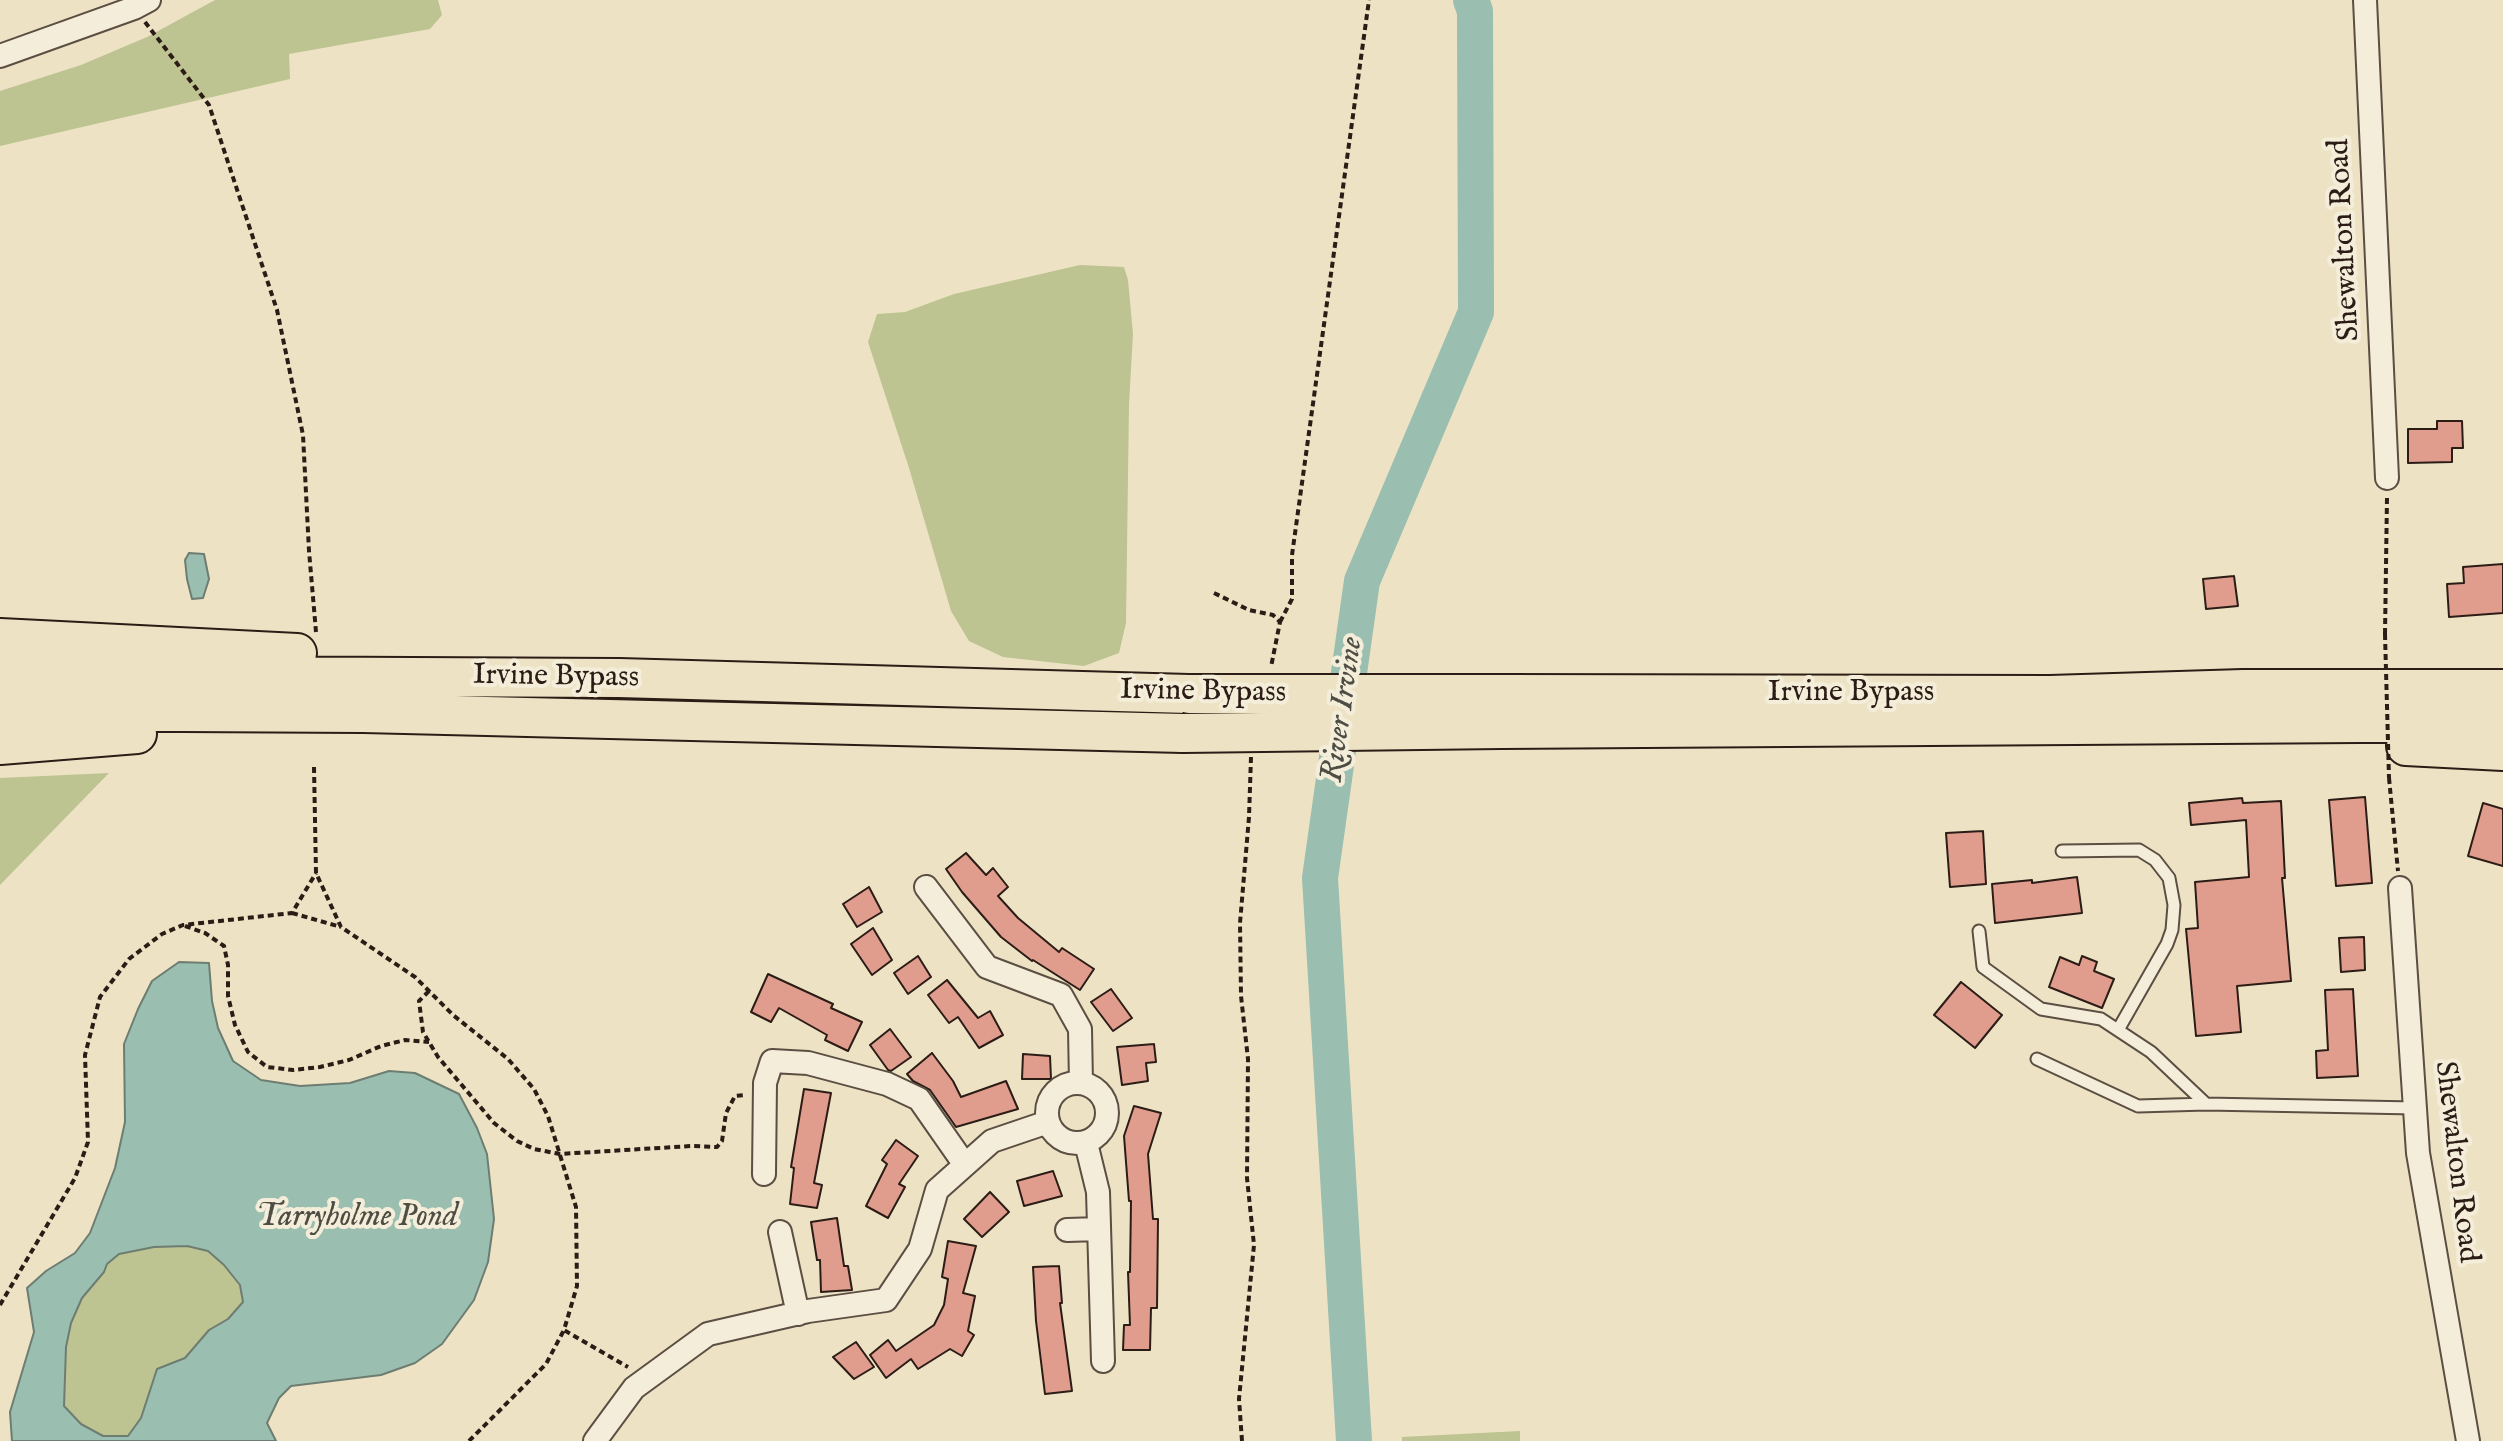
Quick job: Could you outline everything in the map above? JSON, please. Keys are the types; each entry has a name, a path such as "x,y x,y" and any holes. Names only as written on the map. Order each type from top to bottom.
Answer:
{"highway":[{"path":"0,638 418,659 619,678"},
{"path":"2243,689 2503,672"},
{"name":"Irvine Bypass","path":"0,675 619,678 1189,694 1503,711 2033,724 2503,722"},
{"name":"Irvine Bypass","path":"0,711 363,713 1183,733 1503,711 2243,689 2503,689"},
{"path":"0,745 363,713"},
{"path":"2033,724 2503,751"}],"street":[{"name":"Shewalton Road","path":"2365,0 2387,478"},
{"path":"0,56 141,4"},
{"path":"926,887 987,967 1061,995 1080,1029 1081,1083"},
{"name":"Shewalton Road","path":"2400,888 2418,1153 2468,1441"},
{"path":"764,1174 765,1083 772,1061 808,1063 887,1084 919,1099 965,1165"},
{"path":"1081,1083 1100,1093 1107,1109 1103,1129 1086,1143 1064,1141 1048,1122 1051,1098 1058,1090 1071,1084 1081,1083"},
{"path":"595,1441 634,1388 708,1334 798,1314 886,1300 920,1249 937,1190 992,1141 1048,1122"},
{"path":"1086,1143 1098,1192 1103,1361"},
{"path":"1067,1230 1099,1229"},
{"path":"780,1232 798,1314"}],"lane":[{"path":"2062,851 2139,850 2155,860 2169,878 2174,905 2172,930 2118,1030"},
{"path":"1979,931 1983,967 2041,1009 2101,1019 2151,1052 2206,1104"},
{"path":"2037,1059 2138,1106 2206,1104 2415,1108"}],"path":[{"path":"1268,679 1280,622 1292,599 1292,555 1369,0"},
{"path":"141,4 209,105 277,310 303,435 316,632"},
{"path":"2387,478 2385,634 2389,778 2400,888"},
{"path":"1214,593 1249,610 1273,615 1280,622"},
{"path":"1242,1441 1239,1399 1254,1245 1247,1178 1248,1059 1241,996 1240,923 1251,755"},
{"path":"314,767 316,873 341,927"},
{"path":"292,913 316,873"},
{"path":"0,1305 75,1178 88,1142 84,1067 88,1034 100,997 129,959 162,934 183,925 292,913 341,927 404,968 453,1015 508,1059 534,1089 548,1116 576,1207 577,1286 564,1330 546,1364 469,1441"},
{"path":"183,925 205,933 224,946 228,965 228,996 235,1025 248,1052 267,1067 293,1070 320,1067 405,1040 429,1042"},
{"path":"429,991 419,1001 423,1032 438,1057 494,1123 517,1141 534,1149 560,1154 717,1147 722,1141 726,1113 735,1096 765,1093"},
{"path":"564,1330 648,1378"}],"green space":[{"path":"215,0 438,0 442,15 430,29 289,54 290,79 0,146 0,91 81,65 147,37"},
{"path":"1080,265 1124,267 1133,334 1126,623 1119,653 1084,666 1003,657 969,641 951,611 868,342 877,314 905,312 954,294"},
{"path":"109,773 0,885 0,778"},
{"path":"187,1246 208,1251 224,1265 240,1286 243,1302 228,1319 209,1330 185,1358 157,1369 141,1418 128,1436 103,1436 81,1424 64,1406 66,1347 71,1323 82,1298 107,1264 119,1254 154,1247"},
{"path":"1520,1431 1520,1441 1402,1441 1402,1437"}],"water":[{"path":"189,553 204,554 209,579 203,598 192,599 185,560"},
{"name":"Tarryholme Pond","path":"179,962 209,963 218,1028 233,1061 261,1080 300,1086 350,1083 389,1071 415,1073 459,1094 487,1154 494,1219 488,1262 474,1300 442,1344 415,1363 381,1375 291,1386 279,1398 267,1423 276,1441 12,1441 10,1412 34,1332 27,1288 46,1271 75,1253 90,1233 115,1168 125,1122 124,1044 152,981","holes":["187,1246 208,1251 240,1285 243,1302 228,1319 209,1330 185,1358 157,1369 141,1418 128,1436 103,1436 81,1424 64,1406 66,1347 71,1323 82,1298 107,1264 119,1254 154,1247"]}],"building":[{"path":"2437,421 2462,421 2463,448 2452,448 2452,462 2408,463 2408,429 2437,429"},
{"path":"2503,564 2503,613 2449,617 2447,584 2464,583 2463,567"},
{"path":"2234,576 2238,606 2206,609 2203,579"},
{"path":"2365,797 2372,883 2336,886 2329,800"},
{"path":"2242,798 2243,803 2281,801 2285,878 2282,878 2291,981 2237,986 2241,1032 2196,1036 2186,929 2198,928 2195,882 2249,877 2246,820 2191,825 2189,803"},
{"path":"2483,803 2503,809 2503,866 2468,856"},
{"path":"1983,831 1986,884 1950,887 1946,833"},
{"path":"966,853 986,875 993,868 1008,887 998,896 1018,918 1059,952 1062,948 1094,969 1080,990 1032,961 1001,937 962,892 946,869"},
{"path":"2077,877 2082,913 1995,923 1992,884"},
{"path":"869,887 882,912 857,927 843,904"},
{"path":"873,928 892,960 872,975 851,944"},
{"path":"2364,937 2365,970 2341,972 2339,938"},
{"path":"918,956 931,977 908,994 894,973"},
{"path":"2082,956 2097,962 2094,971 2114,979 2102,1008 2049,987 2060,957 2079,965"},
{"path":"768,974 833,1004 831,1008 862,1022 848,1051 825,1040 827,1035 779,1008 771,1022 751,1012"},
{"path":"947,980 978,1018 990,1011 1003,1035 979,1048 958,1017 949,1023 928,995"},
{"path":"1961,982 2002,1015 1975,1048 1934,1015"},
{"path":"1111,989 1132,1018 1113,1031 1091,1002"},
{"path":"2353,989 2358,1076 2317,1078 2316,1051 2328,1050 2325,990"},
{"path":"890,1029 911,1057 891,1071 870,1045"},
{"path":"1154,1044 1156,1062 1146,1063 1148,1081 1122,1085 1117,1047"},
{"path":"932,1053 961,1097 1006,1081 1018,1109 956,1127 930,1090 907,1074"},
{"path":"1023,1054 1050,1056 1051,1079 1022,1079"},
{"path":"804,1089 831,1093 814,1183 822,1185 817,1208 790,1204 794,1168 791,1167"},
{"path":"1134,1106 1161,1113 1148,1154 1153,1219 1158,1219 1157,1308 1151,1308 1150,1350 1123,1350 1124,1325 1130,1325 1128,1272 1131,1201 1124,1136"},
{"path":"896,1140 918,1156 899,1184 905,1187 888,1218 866,1206 887,1164 882,1160"},
{"path":"1053,1171 1062,1196 1024,1206 1017,1181"},
{"path":"990,1192 1009,1212 982,1237 964,1219"},
{"path":"837,1218 844,1266 848,1266 852,1290 821,1292 820,1260 817,1260 811,1222"},
{"path":"948,1241 976,1246 963,1293 975,1296 968,1331 974,1335 962,1356 950,1349 918,1369 911,1359 886,1378 870,1355 888,1340 896,1351 934,1325 944,1305 948,1279 942,1277"},
{"path":"1059,1266 1060,1303 1072,1391 1045,1394 1033,1267"},
{"path":"856,1342 874,1367 854,1379 833,1357"}],"waterway":[{"name":"River Irvine","path":"1354,1441 1320,878 1362,581 1476,312 1475,11 1471,0"}]}
